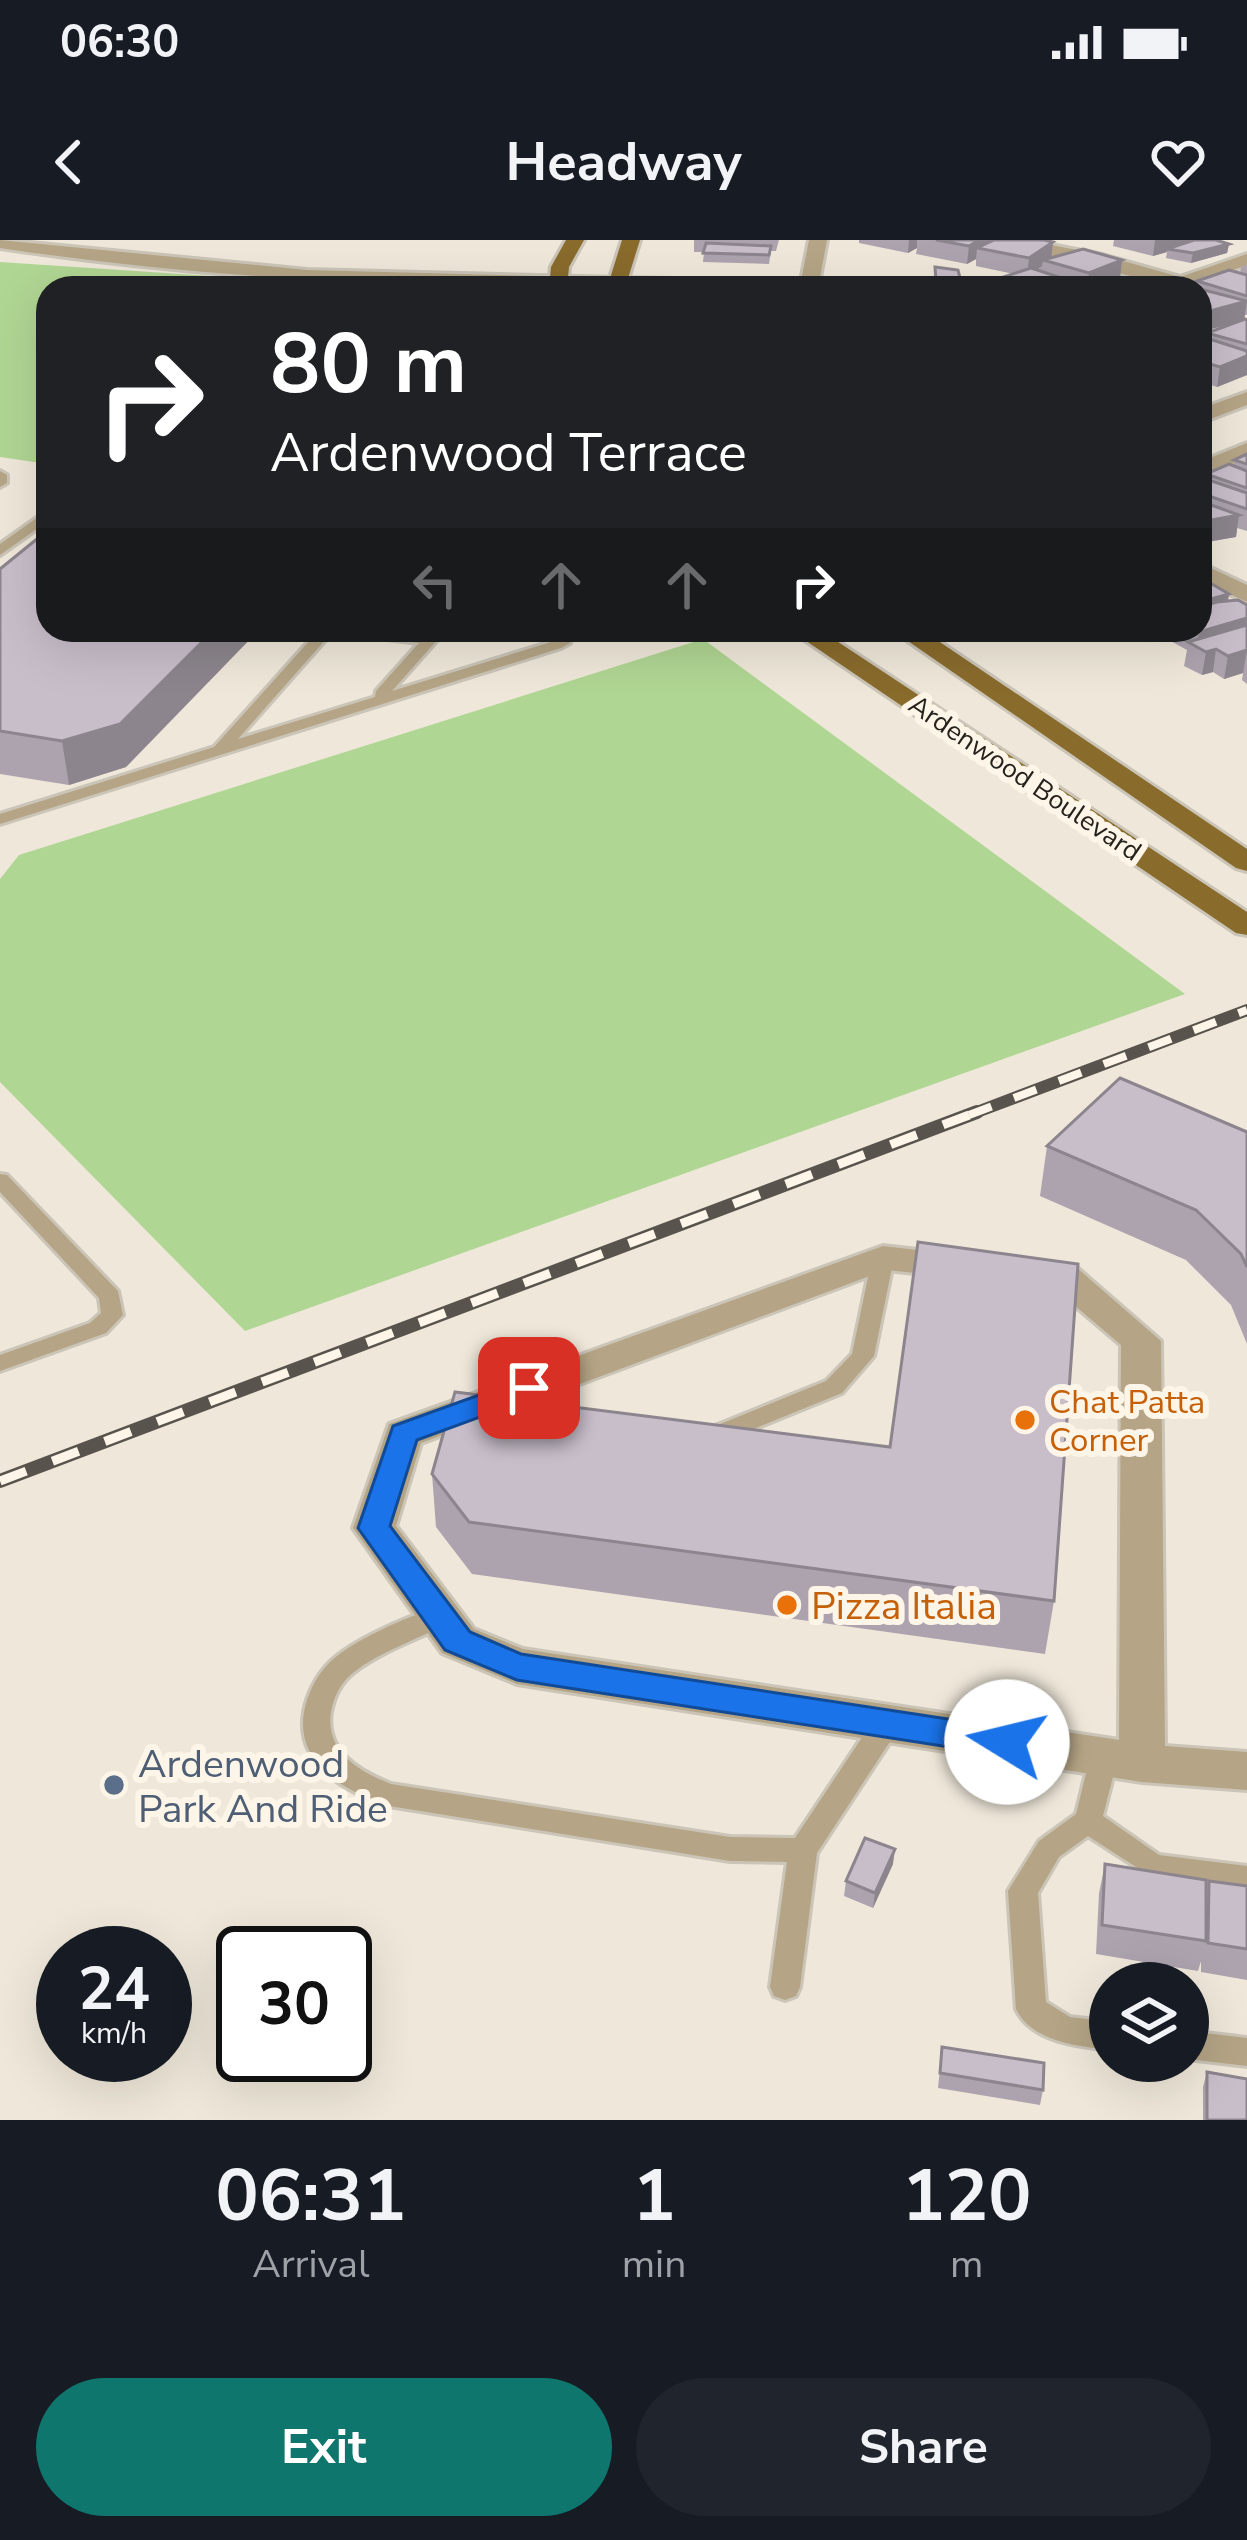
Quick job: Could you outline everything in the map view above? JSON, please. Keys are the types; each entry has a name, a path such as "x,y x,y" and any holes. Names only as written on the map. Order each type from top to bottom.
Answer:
{"main road":[{"path":"560,276 574,240"},
{"path":"619,276 631,240"},
{"name":"Ardenwood Boulevard","path":"821,642 1247,926"},
{"name":"Ardenwood Boulevard","path":"923,642 1247,862"}],"street":[{"path":"113,240 515,276"},
{"path":"811,276 818,240"},
{"path":"998,240 1102,260 1146,276"},
{"path":"0,243 103,259 283,276"},
{"path":"1200,276 1247,259"},
{"path":"1212,412 1247,398"},
{"path":"1212,465 1247,450"},
{"path":"1212,576 1247,595"},
{"path":"1123,1760 1141,1341 1064,1276 883,1258 404,1434 374,1528 436,1618 458,1641 517,1666 1123,1760 1247,1771"}],"lane":[{"path":"0,551 36,523"},
{"path":"219,750 316,642"},
{"path":"372,703 399,680 429,642"},
{"path":"0,819 561,642"},
{"path":"0,1180 110,1296 112,1315 98,1328 0,1364"},
{"path":"683,1444 834,1387 862,1357 883,1258"},
{"path":"441,1420 486,1427"},
{"path":"436,1618 341,1667 323,1691 315,1720 320,1748 337,1770 359,1785 389,1796 730,1849 803,1850"},
{"path":"784,1987 803,1850 887,1723"},
{"path":"1089,2033 1064,2030 1031,2009 1023,1891 1049,1849 1088,1821 1123,1760"},
{"path":"1088,1821 1153,1866 1247,1878"},
{"path":"1209,2047 1247,2052"}],"green space":[{"path":"0,262 209,276 36,276 36,462 0,457"},
{"path":"694,642 707,642 1185,994 245,1331 0,1082 0,879 19,855"}],"building":[{"path":"936,240 979,240 969,246"},
{"path":"994,240 1053,242 1029,258 977,248"},
{"path":"1194,240 1229,244 1193,253 1167,249"},
{"path":"706,243 771,246 769,255 703,253"},
{"path":"1083,249 1122,260 1089,273 1043,260"},
{"path":"935,267 958,270 960,276 936,276"},
{"path":"1031,268 1056,276 1006,276"},
{"path":"1229,270 1247,275 1247,296 1212,286 1212,276"},
{"path":"1212,292 1247,301 1212,311"},
{"path":"1245,319 1247,344 1212,334"},
{"path":"1212,340 1247,351 1247,356 1220,367 1212,365"},
{"path":"1229,464 1247,471 1247,488 1212,476 1212,471"},
{"path":"1212,481 1247,493 1247,509 1212,497"},
{"path":"1212,505 1239,515 1212,520"},
{"path":"36,540 36,642 202,642 120,724 62,741 0,731 0,569"},
{"path":"1212,584 1229,594 1212,599"},
{"path":"1238,600 1247,605 1247,618 1212,628 1212,603"},
{"path":"1247,625 1247,650 1228,656 1188,642 1212,642 1212,635"},
{"path":"1120,1078 1247,1132 1247,1267 1241,1254 1196,1210 1047,1146"},
{"path":"918,1242 1078,1264 1054,1601 469,1522 432,1474 455,1392 890,1447"},
{"path":"865,1838 895,1849 875,1893 846,1881"},
{"path":"1105,1864 1206,1880 1206,1941 1102,1925"},
{"path":"1209,1881 1247,1886 1247,1949 1208,1943"},
{"path":"942,2047 1044,2063 1043,2090 940,2073"},
{"path":"1209,2072 1247,2079 1247,2120 1207,2120"}],"railway":[{"path":"969,1115 1247,1010"},
{"path":"0,1481 977,1112"}],"place":[{"name":"Chat Patta Corner","path":"1025,1420"},
{"name":"Pizza Italia","path":"787,1605"},
{"name":"Ardenwood Park And Ride","path":"114,1785"}],"route":[{"path":"529,1388 404,1434 374,1528 436,1618 458,1641 517,1666 1007,1742"}]}
